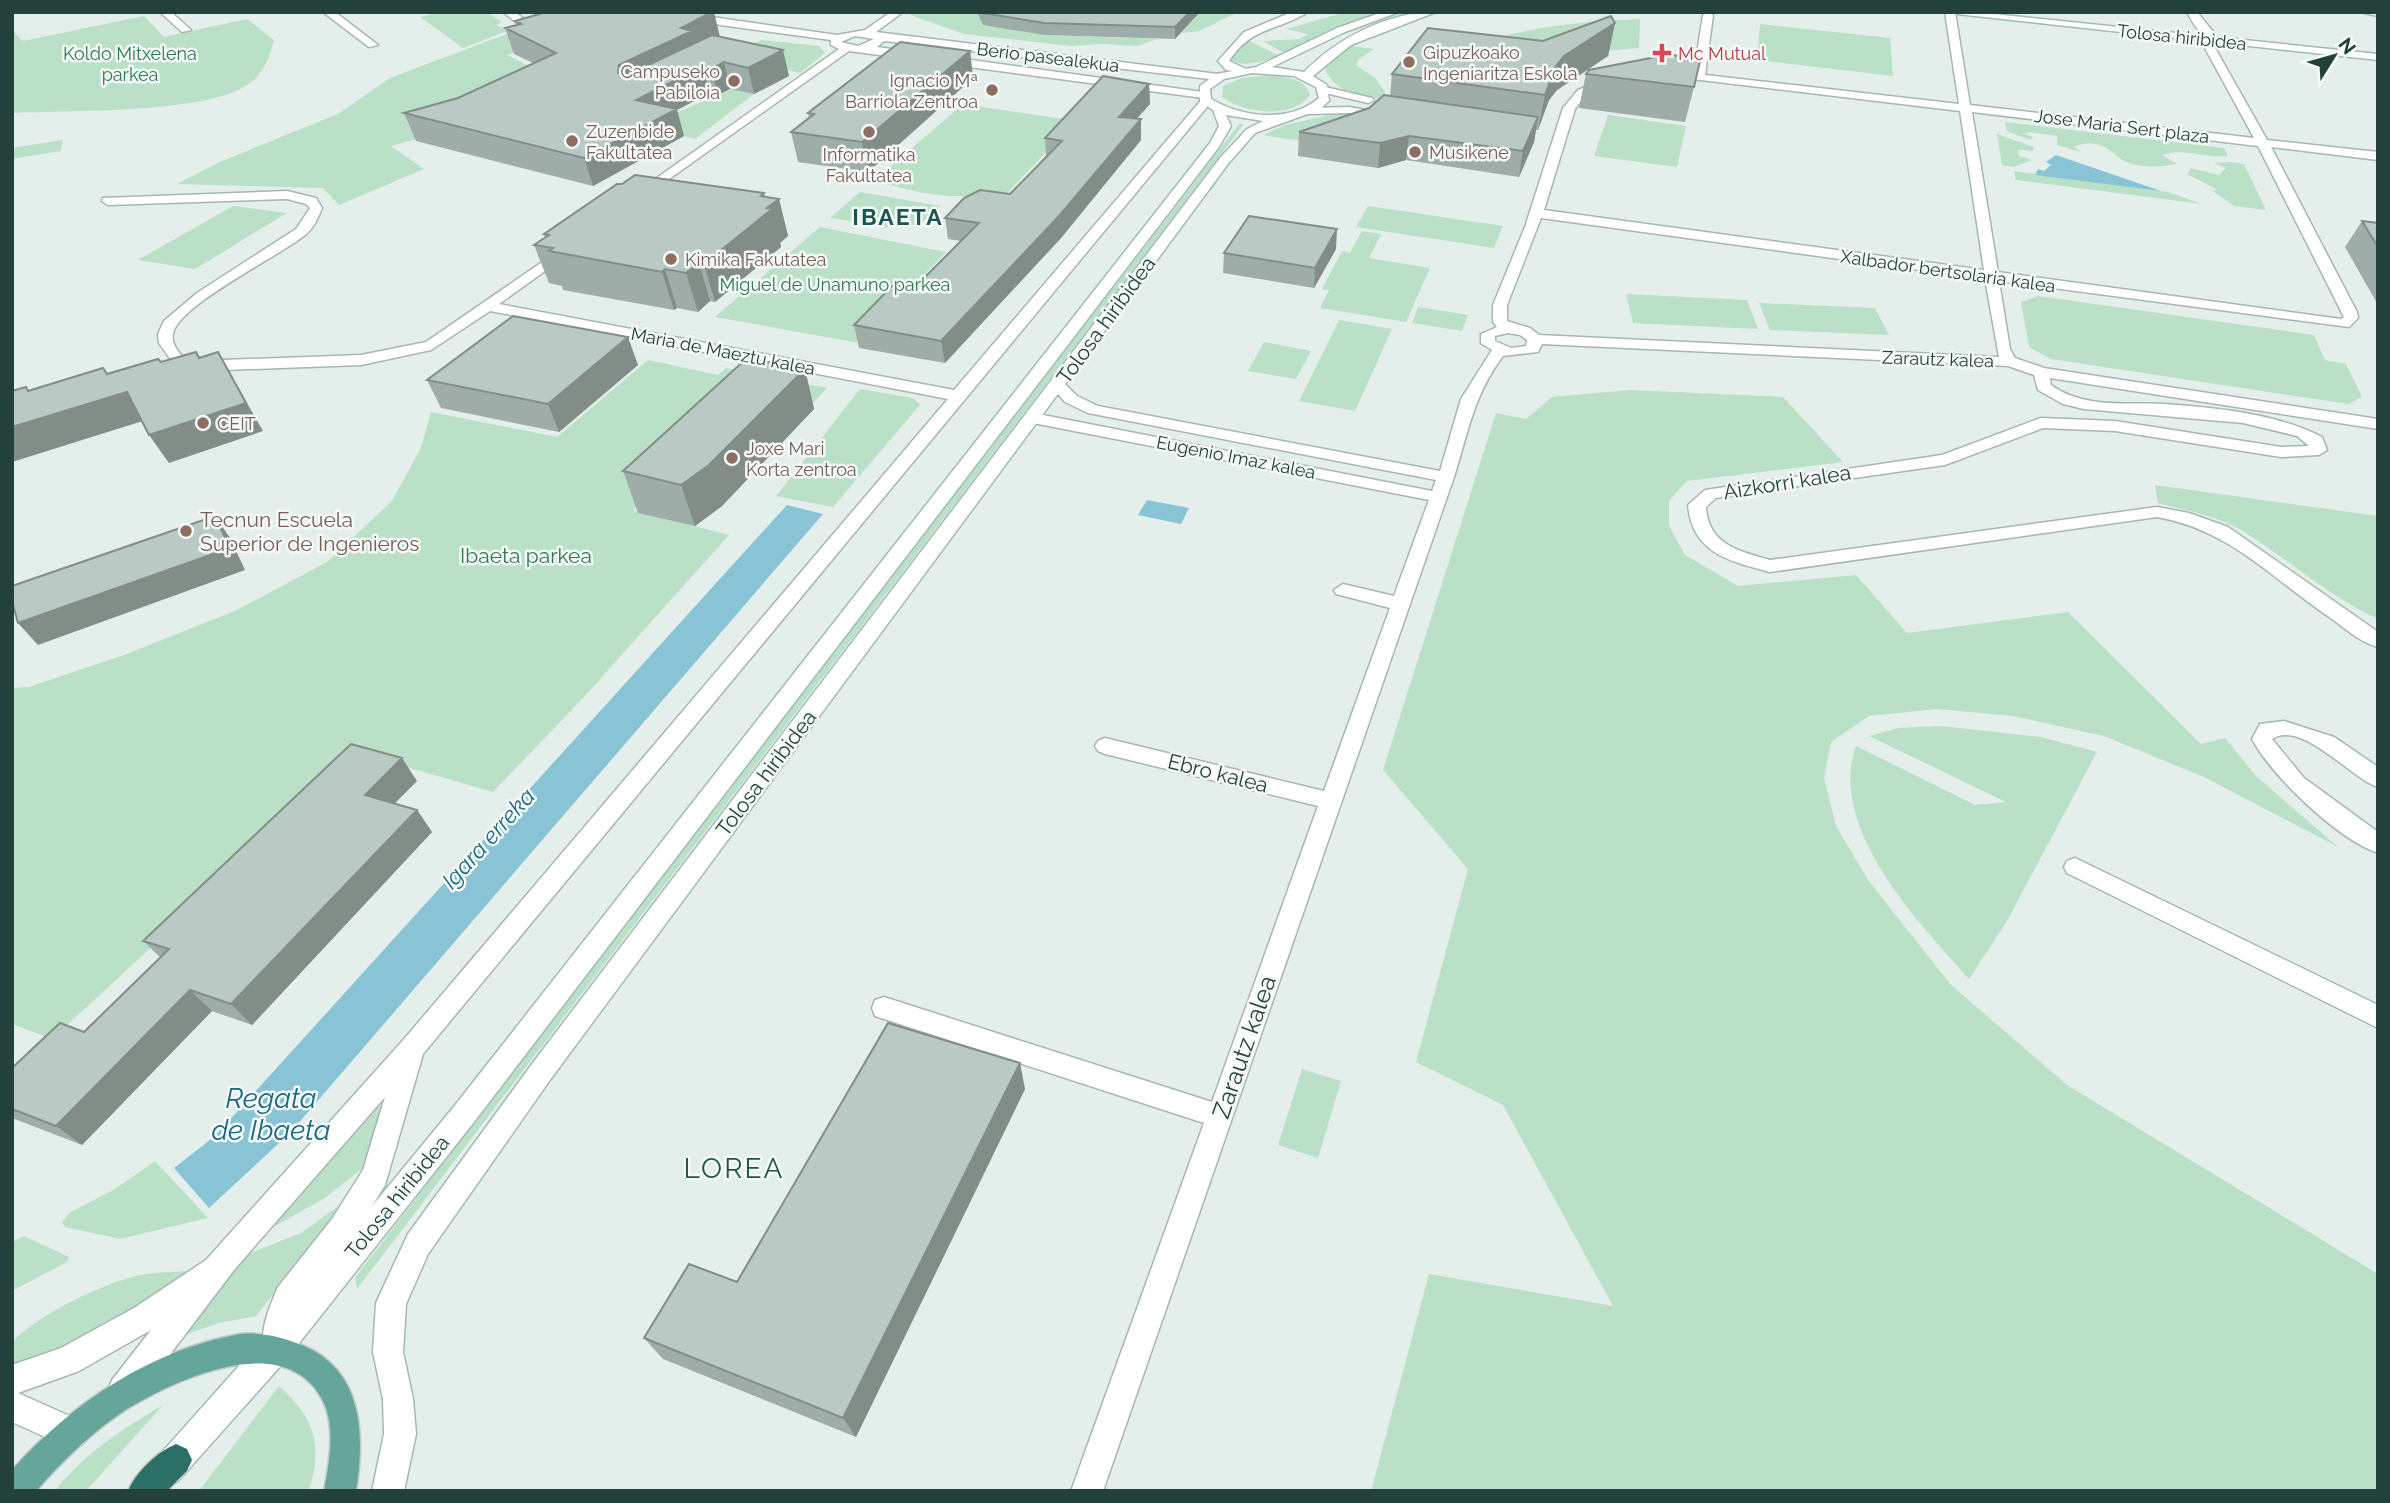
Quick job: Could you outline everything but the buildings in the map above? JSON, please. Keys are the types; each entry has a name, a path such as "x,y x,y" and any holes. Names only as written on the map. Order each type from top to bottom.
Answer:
{"highway":[{"path":"144,1491 176,1460"}],"main road":[{"name":"Tolosa hiribidea","path":"15,1491 72,1433 116,1399 190,1362 237,1349 274,1350 304,1359 321,1372 342,1408 347,1432 347,1458 341,1491"}],"street":[{"path":"165,12 186,30"},
{"path":"328,12 373,45"},
{"path":"508,12 525,24"},
{"path":"682,12 706,20 838,38 867,33 898,12"},
{"path":"1262,24 1267,12"},
{"path":"1303,12 1262,24 1240,38 1223,59 1226,66 1247,70 1279,70 1306,77 1325,90 1401,104"},
{"path":"1209,101 1204,88 1217,77 1276,63 1341,30 1394,12"},
{"path":"1306,77 1317,64 1347,43 1431,12"},
{"name":"Tolosa hiribidea","path":"1944,12 2378,50"},
{"name":"Tolosa hiribidea","path":"2009,12 2378,57"},
{"path":"2192,12 2263,143"},
{"path":"2365,12 2378,13"},
{"path":"1950,13 2003,349 2009,361"},
{"path":"1699,76 1708,15"},
{"path":"744,42 769,29"},
{"name":"Berio pasealekua","path":"867,33 879,37 1217,77"},
{"path":"628,204 854,48 877,43 879,37"},
{"path":"838,38 835,43 854,48"},
{"name":"Berio pasealekua","path":"854,48 1145,86 1209,101 1254,117 1282,117"},
{"name":"Jose Maria Sert plaza","path":"1660,74 1699,76 2378,156"},
{"path":"1507,328 1488,334 1488,343 1499,351 1527,352 1533,349 1535,340 1524,331 1507,328 1500,323 1500,305 1553,165 1554,125 1567,114 1582,92 1597,84 1623,77"},
{"path":"1145,86 1179,102 1191,118"},
{"path":"1308,111 1321,104 1325,90"},
{"name":"Tolosa hiribidea","path":"116,1399 224,1260 414,1046 1191,118 1209,101 1225,126 1218,140 473,1102 274,1350 176,1460 152,1491"},
{"path":"1282,117 1308,111 1349,110 1408,117"},
{"name":"Tolosa hiribidea","path":"388,1491 400,1434 398,1399 388,1352 391,1303 418,1244 541,1072 1241,140 1257,126 1282,117"},
{"path":"1553,165 1566,150 1569,139 1554,125"},
{"name":"Xalbador bertsolaria kalea","path":"1537,212 2335,324 2349,321 2350,312 2263,143"},
{"path":"108,201 287,195 310,201 316,208 301,232 192,301 167,325 164,334 176,367 361,360 431,346 573,244"},
{"name":"Maria de Maeztu kalea","path":"487,306 959,396"},
{"name":"Zarautz kalea","path":"1535,340 1979,362 2009,361 2041,372 2378,424"},
{"name":"Zarautz kalea","path":"1087,1491 1442,487 1466,400 1480,374 1499,351"},
{"name":"Aizkorri kalea","path":"2041,372 2044,387 2063,399 2118,408 2191,412 2286,428 2309,435 2316,440 2319,450 2281,452 2115,426 2041,423 1945,460 1711,494 1697,505 1700,528 1719,546 1745,560 1770,566 2157,512 2188,516 2221,528 2251,546 2305,591 2378,641"},
{"name":"Eugenio Imaz kalea","path":"1058,385 1071,400 1094,410 1442,487"},
{"name":"Eugenio Imaz kalea","path":"1033,418 1442,487"},
{"path":"1343,590 1401,604"},
{"path":"2378,779 2312,734 2289,727 2267,729 2262,739 2270,756 2290,775 2378,844"},
{"name":"Ebro kalea","path":"1105,746 1331,801"},
{"path":"2075,867 2378,1017"},
{"path":"884,1008 1219,1116"},
{"name":"Tolosa hiribidea","path":"274,1350 288,1297 342,1229 375,1176 414,1046"},
{"name":"Tolosa hiribidea","path":"12,1380 68,1360 144,1318 224,1260"},
{"path":"12,1406 72,1433"}],"green space":[{"path":"442,12 486,12 502,22 496,25 507,31 463,48 420,17"},
{"path":"914,12 977,12 1003,26 1045,35 1157,39 1137,46 1071,46 964,34 910,15"},
{"path":"1200,12 1238,12 1200,31 1182,33"},
{"path":"1346,12 1383,12 1339,27 1284,53 1263,41 1300,39 1308,34 1286,29"},
{"name":"Koldo Mitxelena parkea","path":"144,16 164,37 247,19 274,40 268,59 258,76 247,85 227,94 169,106 12,113 12,30 23,41"},
{"path":"613,18 507,55 553,78 468,125 391,146 424,169 339,205 323,188 177,184 222,161 338,114 390,78 512,32"},
{"path":"1640,19 1639,48 1582,53 1496,38 1568,24"},
{"path":"1760,24 1890,38 1893,76 1757,60"},
{"path":"761,40 819,46 825,53 800,73 730,55"},
{"path":"1244,40 1279,56 1247,64 1229,59"},
{"path":"1352,46 1374,49 1359,59 1356,65 1375,78 1385,92 1382,99 1349,92 1336,84 1325,70 1329,61"},
{"path":"1270,75 1299,82 1308,89 1310,95 1302,103 1280,111 1254,110 1231,103 1222,97 1223,86 1242,78"},
{"path":"733,89 754,94 695,139 647,125"},
{"path":"963,104 1076,121 1006,194 941,195 874,181"},
{"path":"1339,113 1356,113 1332,130 1313,138 1303,140 1263,135 1285,125"},
{"path":"1608,115 1686,126 1677,167 1594,156"},
{"path":"2005,122 2224,148 2228,156 2179,152 2162,155 2177,164 2138,165 2126,162 2106,148 2092,143 2074,147 2081,152 2057,145 2057,136 2029,132 2024,134 2033,137 2030,140 2007,131"},
{"path":"1239,124 1244,124 357,1289 355,1278"},
{"path":"1997,134 2034,147 2033,151 2018,150 2019,156 2032,160 2014,167 2002,165"},
{"path":"63,140 61,151 12,159 12,148"},
{"path":"2214,163 2244,164 2266,210 2234,206 2214,192 2216,189 2187,174 2191,168 2219,175 2226,168"},
{"path":"2014,171 2168,192 2202,204 2016,180"},
{"path":"860,192 940,206 920,224 887,227 830,218"},
{"path":"233,206 287,213 195,269 138,260"},
{"path":"1368,206 1503,226 1494,248 1356,227"},
{"name":"Miguel de Unamuno parkea","path":"820,227 946,252 859,343 715,317"},
{"path":"1362,231 1381,234 1369,258 1430,268 1406,322 1320,308 1329,290 1322,289 1342,251 1350,253"},
{"path":"1626,294 1747,300 1758,329 1633,323"},
{"path":"2038,296 2314,335 2325,360 2346,364 2362,397 2348,404 2051,359 2029,347 2021,302"},
{"path":"1759,303 1875,308 1889,335 1770,330"},
{"path":"1418,307 1468,315 1462,331 1412,323"},
{"path":"1339,320 1392,329 1355,411 1299,401"},
{"path":"1264,342 1311,351 1296,379 1248,371"},
{"name":"Ibaeta parkea","path":"648,360 718,375 726,368 827,388 811,405 754,393 633,510 729,535 584,697 493,792 361,754 52,1039 12,1024 12,688 29,687 124,655 235,611 327,562 392,501 421,448 431,412 557,437"},
{"path":"860,389 913,398 920,405 833,507 776,496"},
{"path":"1630,390 1783,397 1843,462 1687,481 1669,501 1669,526 1685,555 1738,586 1856,575 1907,633 2068,612 2201,744 2225,738 2256,776 2338,847 2204,777 2104,736 2013,716 1937,709 1869,716 1831,742 1824,778 1836,826 1868,880 1951,985 2067,1085 2378,1274 2378,1491 1371,1491 1429,1274 1613,1306 1503,1105 1416,1062 1468,869 1383,770 1496,413 1526,419 1552,397"},
{"path":"2155,485 2378,516 2378,619 2325,588 2241,530 2211,517 2158,503"},
{"path":"1941,726 2041,737 2097,752 2007,921 1969,979 1903,902 1882,872 1854,809 1850,777 1856,746 1975,805 2006,802 1869,736 1898,728"},
{"path":"1302,1069 1341,1081 1318,1158 1278,1145"},
{"path":"378,1104 382,1109 368,1164 325,1198 268,1230"},
{"path":"155,1161 208,1218 120,1239 65,1227 62,1222 69,1213 115,1189"},
{"path":"351,1197 256,1316 219,1323 181,1336 248,1254 301,1233"},
{"path":"24,1236 69,1257 67,1262 12,1291 12,1242"},
{"path":"189,1271 105,1328 59,1351 12,1368 12,1342 38,1321 72,1301 141,1275"},
{"path":"279,1386 301,1410 313,1433 315,1459 309,1491 199,1491"},
{"path":"163,1405 86,1491 55,1491 91,1453"}],"water":[{"path":"2056,155 2161,191 2035,175 2038,169 2044,171 2051,165 2046,162"},
{"path":"1147,500 1189,508 1181,524 1138,515"},
{"name":"Regata de Ibaeta","path":"787,505 823,514 290,1133 209,1208 174,1168 215,1136"}],"place":[{"name":"Mc Mutual","path":"1662,53"},
{"name":"Gipuzkoako Ingeniaritza Eskola","path":"1409,62"},
{"name":"Campuseko Pabiloia","path":"734,81"},
{"name":"Ignacio Mª Barriola Zentroa","path":"992,90"},
{"name":"Informatika Fakultatea","path":"869,132"},
{"name":"Zuzenbide Fakultatea","path":"572,141"},
{"name":"Musikene","path":"1415,152"},
{"name":"Kimika Fakutatea","path":"671,259"},
{"name":"CEIT","path":"203,423"},
{"name":"Joxe Mari Korta zentroa","path":"732,458"},
{"name":"Tecnun Escuela Superior de Ingenieros","path":"186,531"}],"district":[{"name":"IBAETA","path":"898,216"},
{"name":"LOREA","path":"734,1168"}],"water label":[{"name":"Igara erreka","path":"488,838"}]}
